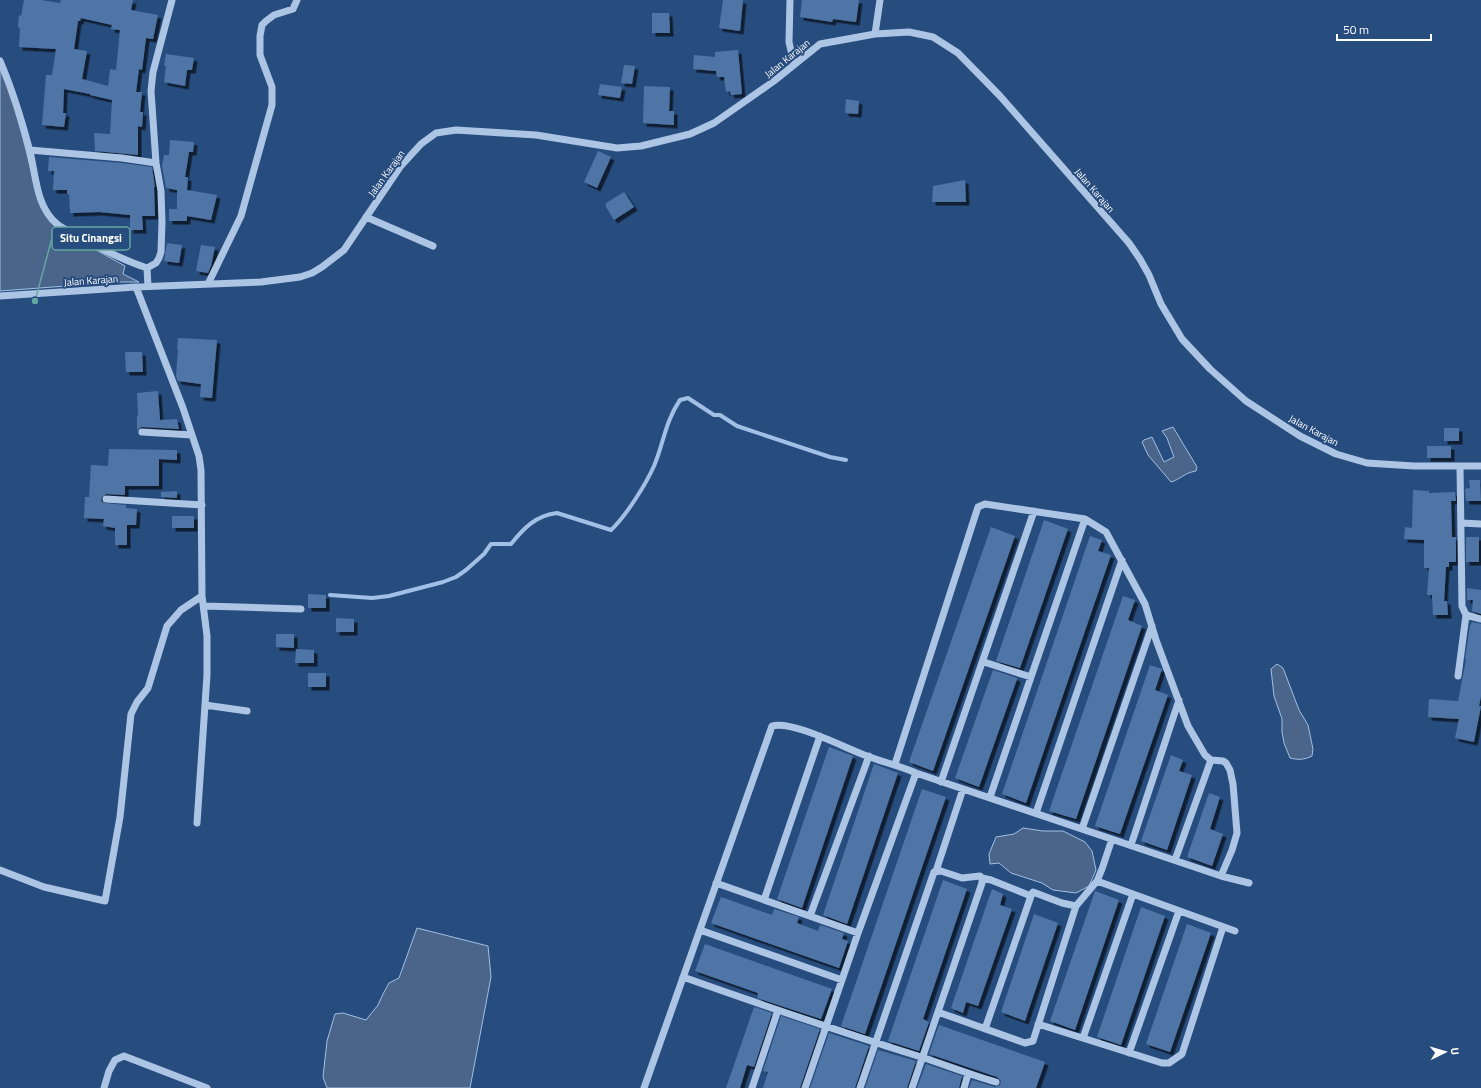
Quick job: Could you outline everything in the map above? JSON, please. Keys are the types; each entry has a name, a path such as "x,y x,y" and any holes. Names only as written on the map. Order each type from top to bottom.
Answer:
{"street":[{"path":"0,61 18,109 30,150 34,177 43,204 50,216 57,224 107,252 123,260 147,268 156,263 161,252 162,214 161,191 156,163 151,91 153,72 172,0"},
{"path":"208,284 241,216 272,106 272,87 260,55 259,47 262,25 274,15 293,9 297,0"},
{"path":"790,0 789,42 794,64"},
{"path":"875,34 880,0"},
{"name":"Jalan Karajan","path":"0,296 148,286 261,282 300,277 312,273 334,259 344,250 400,167 421,144 436,133 456,130 536,135 617,148 641,146 690,134 714,123 774,81 820,44 875,34 909,32 925,35 943,43 958,53 1000,96 1129,243 1149,275 1161,304 1182,339 1246,402 1300,436 1342,455 1367,463 1414,466 1481,466"},
{"path":"30,150 122,158 156,163"},
{"path":"366,218 433,246"},
{"path":"147,268 148,286"},
{"path":"136,287 183,408 201,470 202,596 207,636 207,675 197,823"},
{"path":"142,432 192,435"},
{"path":"1458,676 1466,615 1462,606 1461,595 1460,466"},
{"path":"106,499 202,505"},
{"path":"895,764 978,507 985,504 1085,519 1106,532 1145,604 1188,726 1205,755 1211,760 1223,761 1230,770 1233,784 1237,833 1232,850 1221,876"},
{"path":"941,782 984,662 1034,511"},
{"path":"990,797 1085,519"},
{"path":"1461,523 1481,524"},
{"path":"1036,813 1122,560"},
{"path":"0,870 44,887 106,901 120,817 131,714 137,702 148,688 167,626 181,610 202,596"},
{"path":"204,606 301,609"},
{"path":"1466,615 1481,619"},
{"path":"1082,829 1152,626"},
{"path":"984,662 1031,677"},
{"path":"1131,845 1179,700"},
{"path":"205,705 247,711"},
{"path":"644,1088 772,726 778,724 785,725 820,736 868,756 895,764 941,782 990,797 1221,876 1249,883"},
{"path":"764,900 820,736"},
{"path":"810,916 868,756"},
{"path":"1176,860 1211,760"},
{"path":"805,1088 858,933 916,773"},
{"path":"860,1088 963,789"},
{"path":"938,1012 1024,1043 1032,1042 1076,906 1097,881 1112,839"},
{"path":"936,871 962,878 979,875 982,878 991,880 1031,896"},
{"path":"912,1088 982,878"},
{"path":"1097,881 1235,931"},
{"path":"716,884 858,933"},
{"path":"985,1029 1033,892 1062,903 1076,906"},
{"path":"1083,1038 1133,894"},
{"path":"1129,1053 1180,911"},
{"path":"1038,1024 1162,1063 1169,1063 1182,1054 1223,927"},
{"path":"700,930 842,980"},
{"path":"683,977 826,1027 996,1082"},
{"path":"752,1088 778,1010"},
{"path":"104,1088 109,1071 115,1060 124,1056 207,1088"},
{"path":"964,1088 968,1074"}],"water":[{"path":"0,68 11,95 38,199 71,236 125,266 123,274 139,282 119,282 0,291"},
{"path":"1173,427 1197,467 1196,471 1188,473 1171,482 1148,455 1142,442 1152,437 1164,462 1174,457 1167,438 1162,431"},
{"path":"1277,664 1283,668 1299,710 1308,725 1313,749 1312,756 1298,759 1290,758 1284,743 1282,719 1274,696 1271,669"},
{"path":"1023,828 1043,831 1063,831 1085,842 1092,851 1096,870 1089,886 1076,893 1053,890 1042,883 1011,873 999,863 990,864 989,854 996,837 1014,834"},
{"path":"417,928 488,946 491,977 470,1088 327,1088 323,1077 327,1041 335,1014 343,1013 366,1020 378,1005 389,983 399,978"}],"building":[{"path":"24,0 41,0 60,3 61,0 133,0 131,10 158,15 153,39 146,38 142,70 139,69 136,92 142,92 140,112 143,112 142,127 138,126 138,155 95,151 94,133 110,134 112,100 64,89 63,113 66,113 64,127 42,125 46,75 52,75 56,49 19,47 20,28 18,27 19,15 21,16","holes":["81,18 112,25 111,29 120,30 116,70 110,69 108,86 82,79 87,51 74,49 78,21 80,21"]},
{"path":"723,0 743,0 740,31 719,28"},
{"path":"802,0 859,0 856,22 833,19 832,22 800,17"},
{"path":"652,13 669,13 670,33 652,33"},
{"path":"738,50 742,94 731,95 730,91 726,92 724,77 717,77 716,71 693,69 694,55 715,57 715,52"},
{"path":"166,54 194,58 192,70 187,70 185,86 164,82"},
{"path":"624,65 635,66 632,84 621,83"},
{"path":"600,84 622,87 620,98 598,95"},
{"path":"644,86 670,87 669,111 674,111 674,125 643,123"},
{"path":"846,99 859,101 858,114 845,113"},
{"path":"170,140 194,142 193,152 189,152 185,177 188,177 187,190 217,195 211,220 187,216 187,221 169,221 169,209 177,209 177,190 166,188 162,166 164,155 169,155"},
{"path":"598,151 611,157 597,188 584,182"},
{"path":"49,157 152,167 155,187 155,216 142,216 143,230 130,230 130,215 99,212 70,213 69,194 67,194 67,190 53,190 54,171 48,171"},
{"path":"965,180 966,202 932,202 933,186"},
{"path":"624,192 634,207 614,220 606,207 606,203"},
{"path":"167,243 182,245 179,263 164,261"},
{"path":"201,245 215,247 208,273 196,271"},
{"path":"178,338 217,340 212,398 200,397 201,384 178,381 176,376"},
{"path":"125,352 142,352 143,372 126,372"},
{"path":"158,391 160,420 177,419 179,429 142,427 137,431 137,393"},
{"path":"1444,428 1459,428 1459,441 1444,441"},
{"path":"1427,446 1451,446 1451,458 1427,458"},
{"path":"109,449 177,450 177,460 159,459 159,486 125,486 125,495 106,494 102,497 101,501 104,503 126,505 126,508 137,509 136,525 127,525 127,545 115,545 115,528 103,526 104,519 84,518 85,497 89,497 91,465 108,466"},
{"path":"1469,480 1480,480 1481,501 1466,501 1465,489 1470,488"},
{"path":"1413,490 1429,491 1429,493 1455,492 1456,501 1451,501 1452,537 1456,537 1456,562 1449,562 1449,567 1446,567 1444,601 1447,601 1448,615 1433,615 1432,595 1427,595 1429,568 1424,568 1424,540 1404,539 1405,527 1412,528"},
{"path":"177,491 177,498 161,497 161,492"},
{"path":"172,516 194,516 194,528 172,528"},
{"path":"1044,520 1068,529 1020,668 996,661"},
{"path":"991,527 1015,536 933,771 909,762"},
{"path":"1090,536 1102,540 1098,551 1111,555 1026,803 1002,794"},
{"path":"1466,537 1479,537 1479,562 1466,562"},
{"path":"1467,588 1481,590 1481,614 1472,611 1473,600 1467,600"},
{"path":"308,594 326,595 326,608 308,608"},
{"path":"1123,596 1135,600 1128,620 1142,626 1076,819 1049,811"},
{"path":"336,618 354,619 354,632 336,632"},
{"path":"1472,622 1481,624 1481,696 1479,706 1481,706 1474,742 1455,738 1459,719 1428,717 1429,699 1458,701 1466,660 1470,625"},
{"path":"276,634 294,634 294,648 276,647"},
{"path":"296,649 314,650 314,663 295,663"},
{"path":"1150,665 1162,669 1155,690 1168,695 1120,834 1095,826"},
{"path":"993,670 1017,679 979,787 955,778"},
{"path":"308,673 326,673 326,687 308,687"},
{"path":"829,747 853,756 802,908 777,899"},
{"path":"1171,755 1183,760 1179,771 1192,775 1167,850 1141,841"},
{"path":"874,764 898,773 847,924 823,915"},
{"path":"922,789 946,797 865,1034 841,1026"},
{"path":"1209,793 1220,797 1210,829 1223,834 1212,866 1187,857"},
{"path":"943,880 967,889 923,1019 929,1022 919,1051 888,1041"},
{"path":"992,889 1003,894 1000,905 1012,909 978,1006 966,1002 963,1013 951,1008"},
{"path":"1095,891 1119,900 1075,1030 1050,1021"},
{"path":"721,897 772,915 774,909 799,917 797,923 818,931 820,925 844,933 842,939 848,941 839,968 711,923"},
{"path":"1141,907 1165,916 1121,1045 1097,1037"},
{"path":"1034,914 1058,923 1025,1021 1001,1012"},
{"path":"1187,924 1211,933 1170,1052 1146,1044"},
{"path":"705,944 832,989 821,1019 757,998 758,993 695,971"},
{"path":"754,1007 772,1013 754,1067 747,1065 740,1088 726,1088"},
{"path":"781,1016 820,1029 800,1088 763,1088 768,1072 763,1071"},
{"path":"939,1025 1045,1062 1036,1088 969,1088 972,1080 995,1087 1000,1085 1001,1081 997,1077 929,1054"},
{"path":"829,1033 869,1046 855,1088 810,1088"},
{"path":"878,1050 916,1061 907,1088 865,1088"},
{"path":"926,1064 962,1076 959,1088 917,1088"}],"waterway":[{"path":"330,595 372,598 389,596 443,582 456,577 466,570 484,554 491,544 511,544 520,533 536,520 549,514 557,513 611,530 629,508 654,466 671,416 680,400 688,398 714,415 720,415 737,426 830,457 846,460"}],"place":[{"name":"Situ Cinangsi","path":"35,301"}]}
